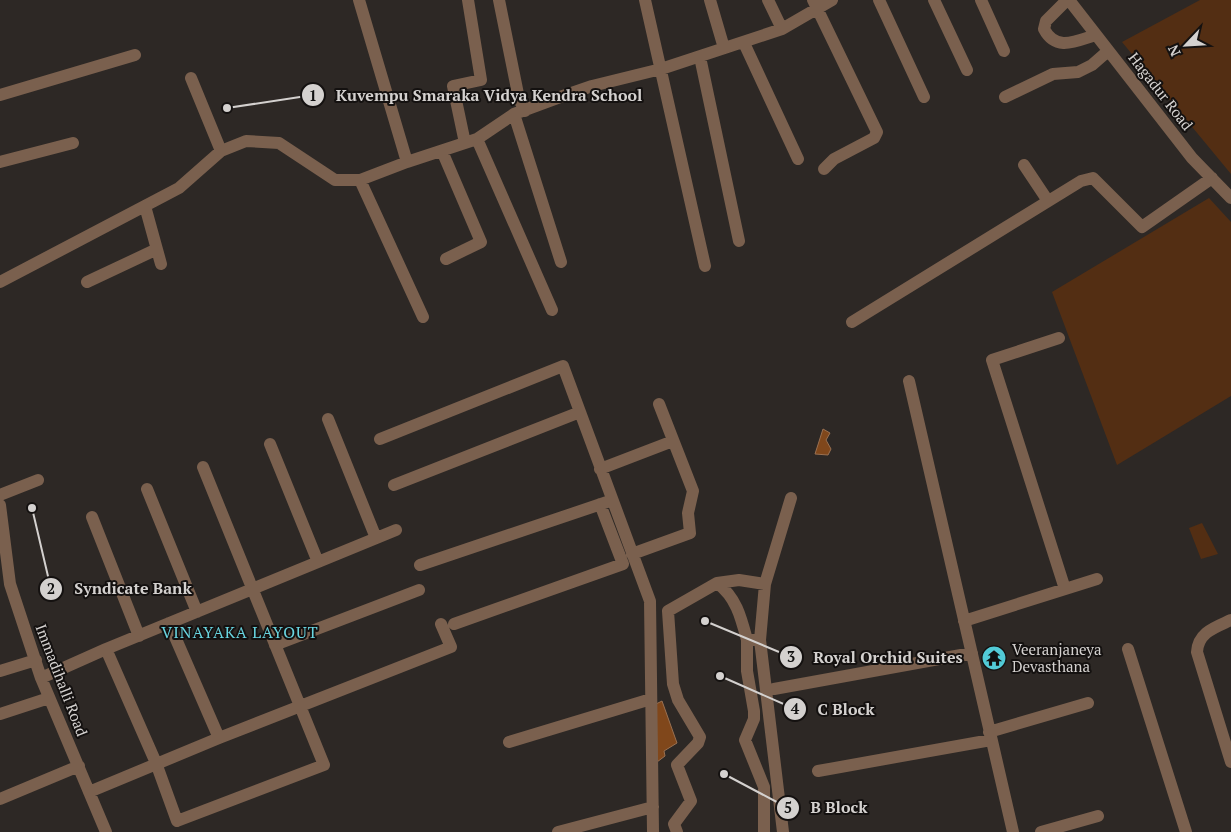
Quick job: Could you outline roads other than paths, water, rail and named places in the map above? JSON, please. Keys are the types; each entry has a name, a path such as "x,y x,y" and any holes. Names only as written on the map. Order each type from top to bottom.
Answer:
{"street":[{"path":"359,0 407,162"},
{"path":"468,0 481,80 453,86 471,141 552,310"},
{"path":"499,0 520,99 520,112 561,262"},
{"path":"645,0 705,266"},
{"path":"710,0 724,48"},
{"path":"768,0 782,29"},
{"path":"0,282 179,188 221,150 246,141 279,143 335,180 360,180 471,141 520,112 592,86 662,69 782,29 816,4 832,0"},
{"path":"879,0 924,97"},
{"path":"934,0 968,70"},
{"path":"980,0 1004,51"},
{"path":"1068,0 1046,21 1044,29 1048,37 1055,43 1064,43 1096,35"},
{"name":"Hagadur Road","path":"1068,0 1192,158 1231,198"},
{"path":"816,4 876,132 874,138 834,160 824,169"},
{"path":"744,42 798,159"},
{"path":"1005,97 1053,74 1078,72 1092,65 1108,51"},
{"path":"0,95 135,55"},
{"path":"700,57 739,241"},
{"path":"191,78 221,150"},
{"path":"0,162 73,143"},
{"path":"442,151 481,242 446,259"},
{"path":"1024,165 1048,202"},
{"path":"852,322 1081,181 1093,178 1142,227 1212,178"},
{"path":"360,180 424,316"},
{"path":"145,206 161,264"},
{"path":"87,282 156,250"},
{"path":"1059,338 992,360 1065,589"},
{"path":"380,439 563,366 600,468 606,503 623,564 454,624"},
{"path":"909,381 1013,832"},
{"path":"632,554 690,533 688,513 693,491 659,404"},
{"path":"394,485 580,412"},
{"path":"328,419 376,538"},
{"path":"600,468 673,441"},
{"path":"270,444 318,562"},
{"path":"106,649 156,763 177,821 324,765 203,468"},
{"path":"0,496 38,480"},
{"path":"147,489 197,612"},
{"path":"783,832 760,640 765,584 791,498"},
{"path":"606,503 632,554 650,601 653,832"},
{"path":"420,565 606,503"},
{"name":"Immadihalli Road","path":"0,505 5,585 36,660 49,698 106,832"},
{"path":"92,517 139,636"},
{"path":"41,678 106,649 396,530"},
{"path":"964,621 1097,578"},
{"path":"677,832 674,824 691,801 677,765 698,743 700,737 674,689 667,615 671,608 717,583 739,580 765,584"},
{"path":"717,583 732,597 747,640 747,671 754,719 745,740 764,787 764,832"},
{"path":"275,644 419,590"},
{"path":"1231,620 1206,632 1197,643 1197,652 1231,762"},
{"path":"169,623 219,738"},
{"path":"89,792 156,763 451,647 441,624"},
{"path":"747,640 760,640"},
{"path":"1128,649 1186,832"},
{"path":"774,689 972,652"},
{"path":"0,671 36,660"},
{"path":"0,714 49,698"},
{"path":"509,742 652,698"},
{"path":"818,771 990,736 1088,703"},
{"path":"0,799 78,766"},
{"path":"558,832 653,807"},
{"path":"1041,832 1098,816"}],"place":[{"name":"Kuvempu Smaraka Vidya Kendra School","path":"227,108"},
{"name":"Syndicate Bank","path":"32,508"},
{"name":"Royal Orchid Suites","path":"705,621"},
{"name":"Veeranjaneya Devasthana","path":"994,658"},
{"name":"C Block","path":"720,676"},
{"name":"B Block","path":"724,774"}],"district":[{"name":"VINAYAKA LAYOUT","path":"240,632"}]}
